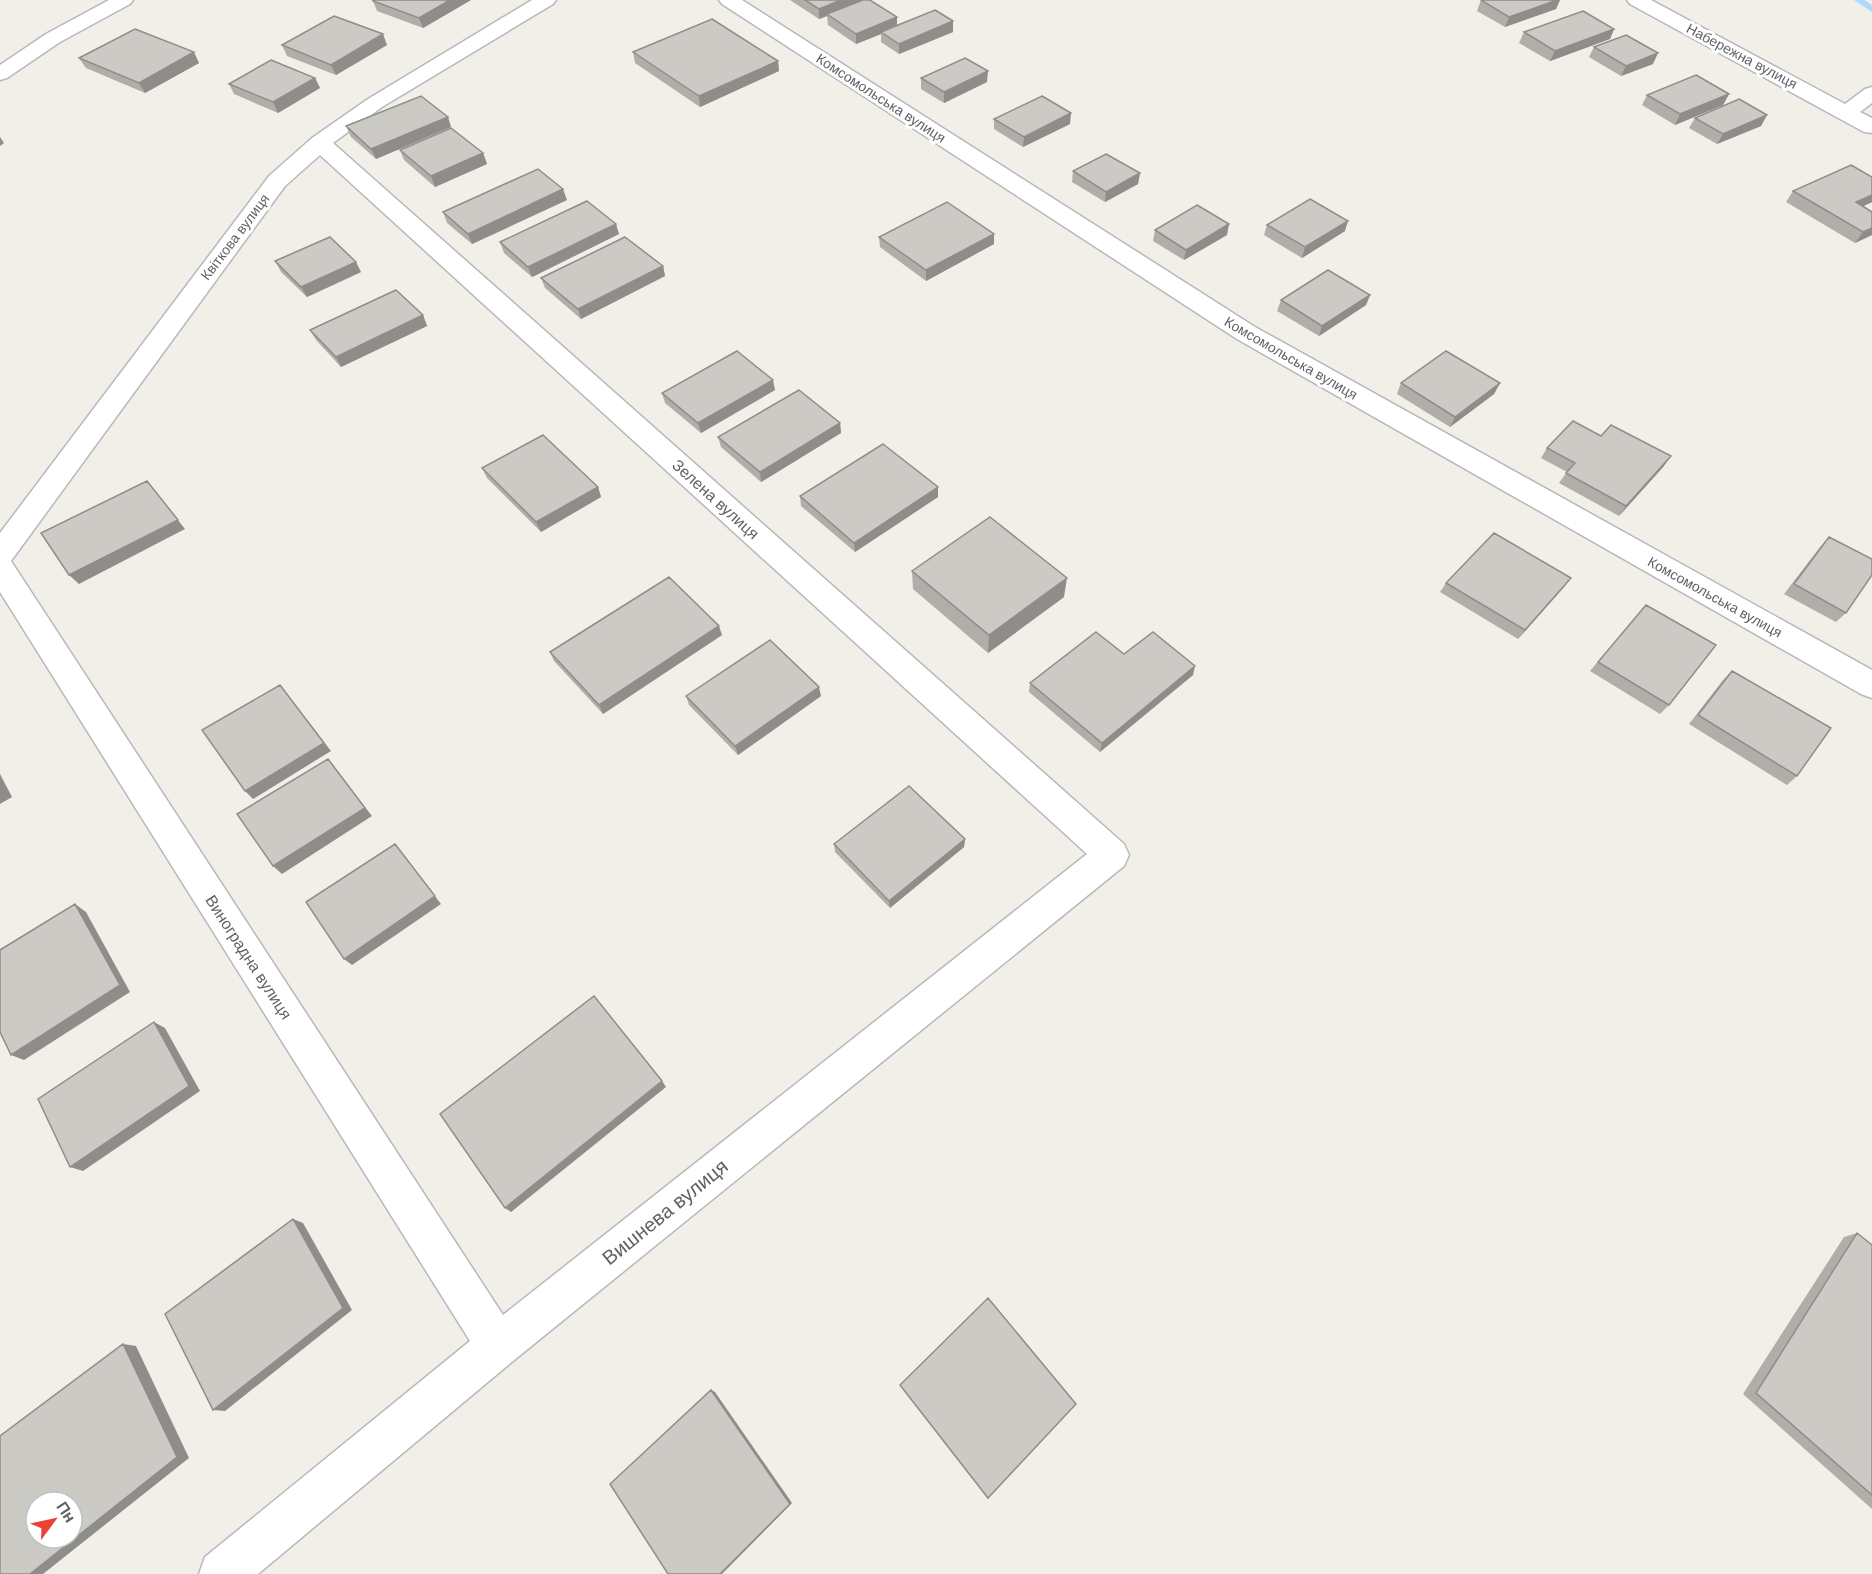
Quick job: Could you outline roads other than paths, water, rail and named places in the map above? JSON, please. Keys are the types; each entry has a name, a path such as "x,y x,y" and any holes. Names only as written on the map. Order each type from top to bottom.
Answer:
{"street":[{"path":"0,74 53,38 123,0"},
{"name":"Квіткова вулиця","path":"0,554 277,181 320,143 375,103 546,0"},
{"name":"Комсомольська вулиця","path":"729,0 1246,333 1872,685"},
{"name":"Набережна вулиця","path":"1637,0 1872,127"},
{"path":"1846,113 1872,93"},
{"name":"Зелена вулиця","path":"320,143 1112,855"},
{"name":"Виноградна вулиця","path":"0,568 498,1346"},
{"name":"Вишнева вулиця","path":"222,1574 498,1346 1112,855"}],"waterway":[{"path":"1858,0 1872,9"}]}
